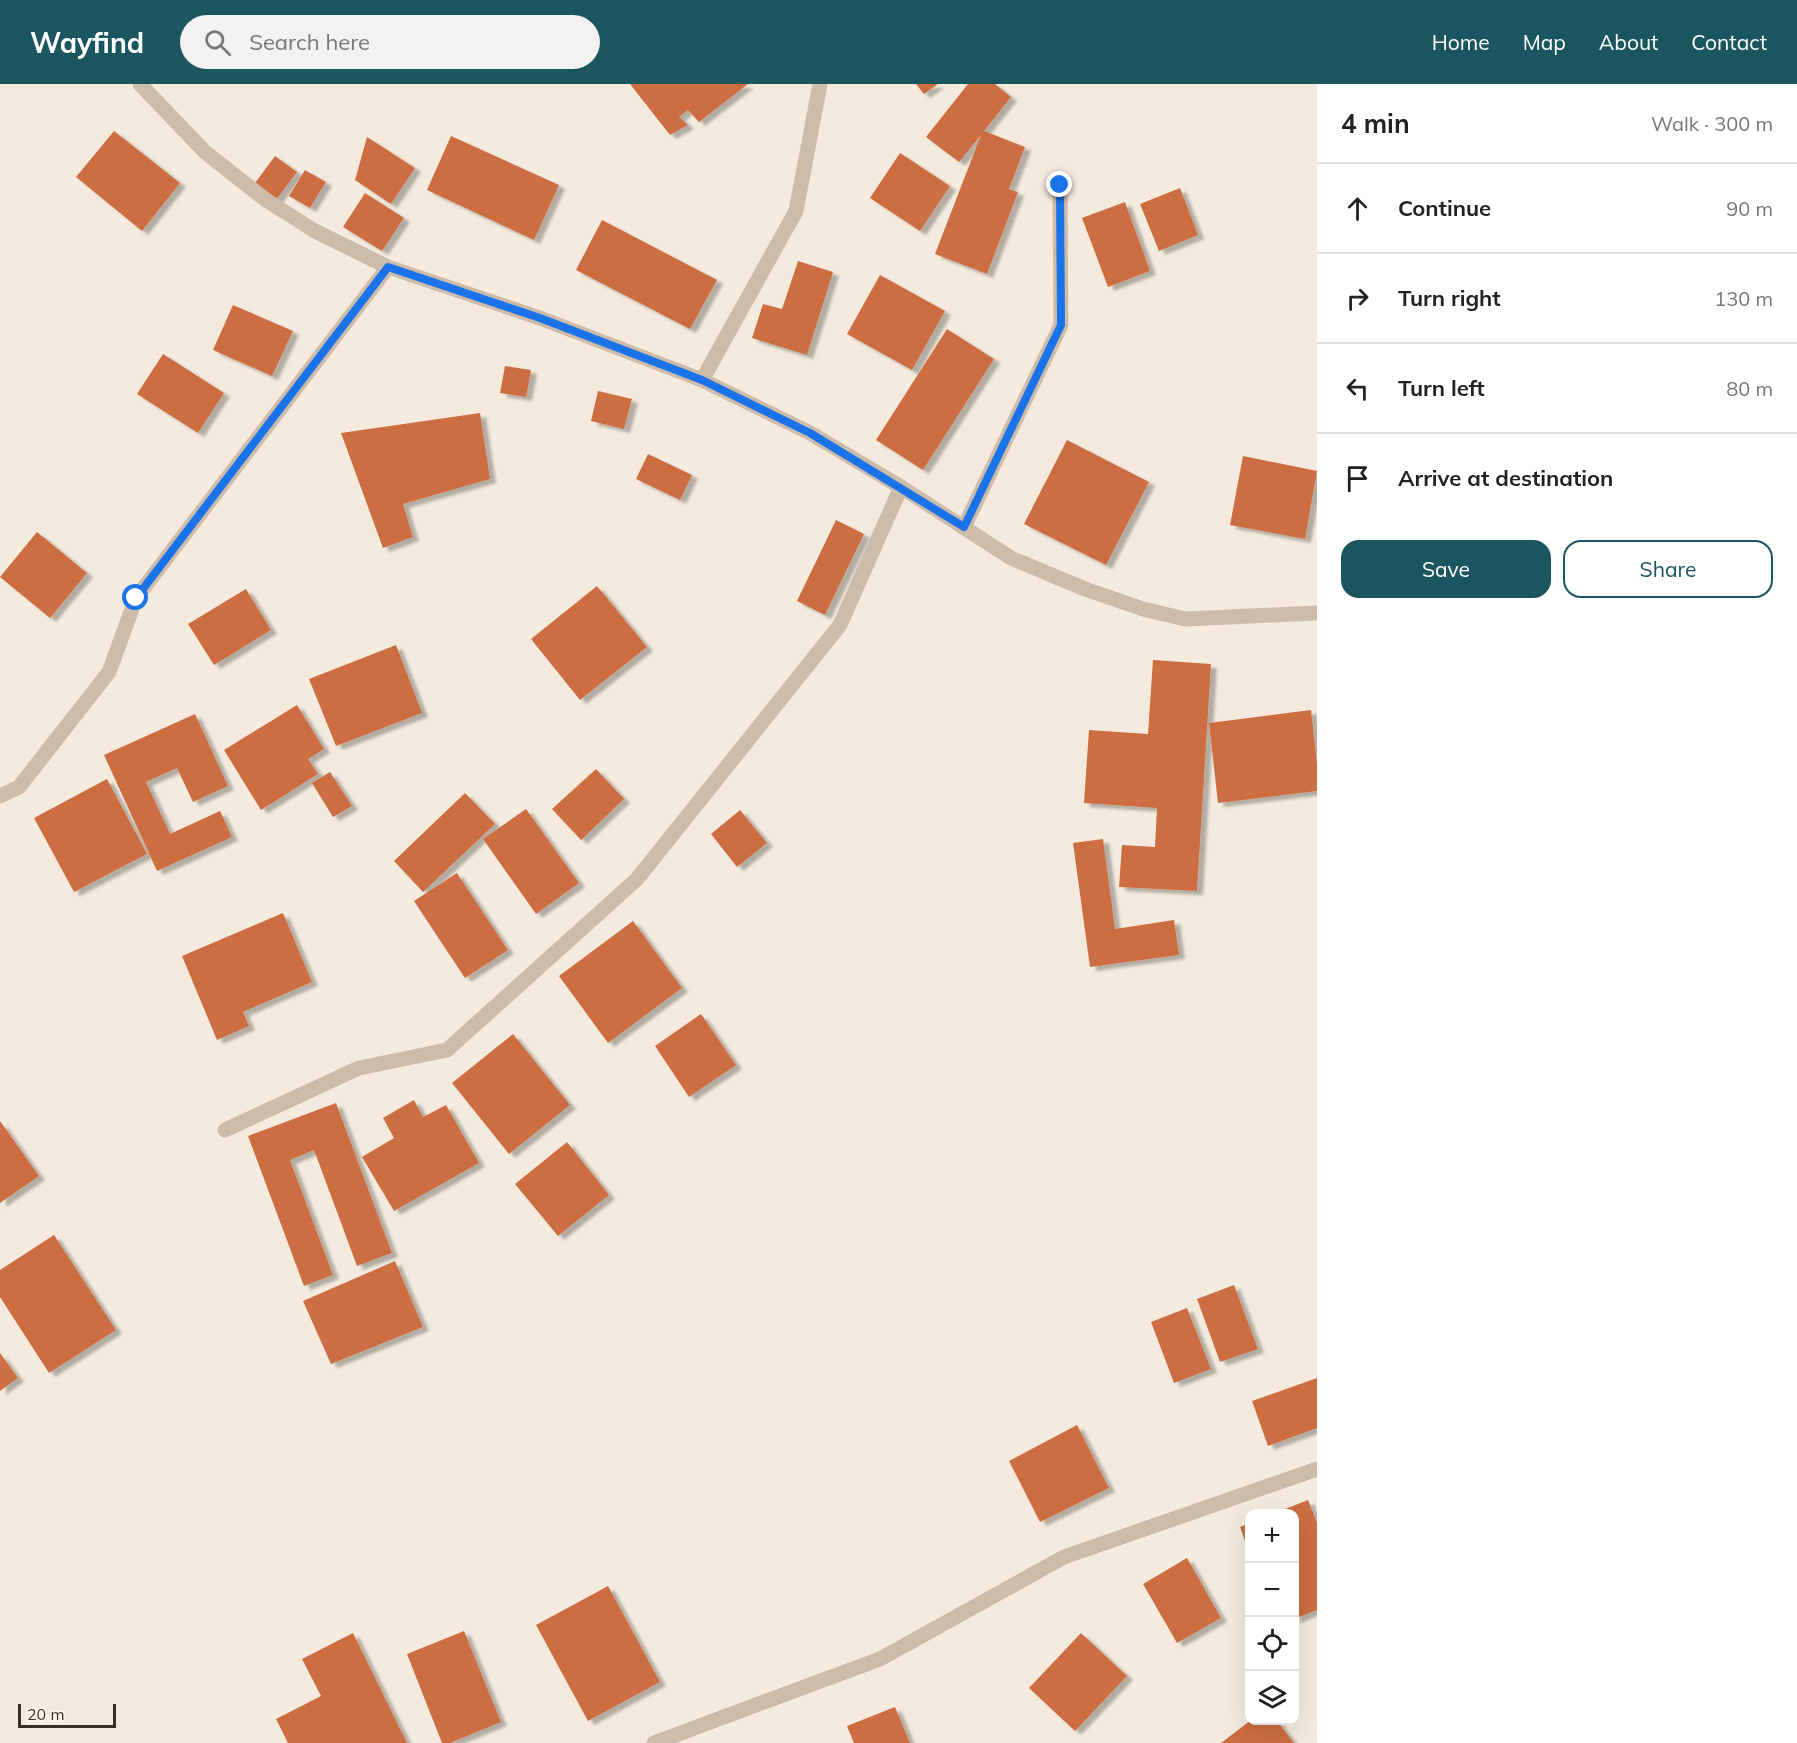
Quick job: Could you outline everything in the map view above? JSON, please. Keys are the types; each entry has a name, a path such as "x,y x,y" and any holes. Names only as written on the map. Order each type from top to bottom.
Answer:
{"street":[{"path":"140,84 205,152 266,200 315,231 388,267 540,318 702,380 810,433 901,487 1011,558 1085,589 1143,609 1185,620 1317,614"},
{"path":"702,380 796,211 820,84"},
{"path":"964,527 1061,325 1060,185"},
{"path":"0,796 19,788 109,672 136,598 388,267"},
{"path":"225,1130 359,1068 447,1050 637,879 840,625 901,487"},
{"path":"654,1743 880,1659 1064,1557 1317,1470"}],"building":[{"path":"630,84 748,84 699,122 688,110 679,117 688,125 670,135"},
{"path":"916,84 938,84 924,94"},
{"path":"968,84 995,84 1011,97 984,131 1025,147 1009,189 1018,192 987,274 935,254 981,135 959,162 926,137"},
{"path":"114,131 180,183 142,231 76,177"},
{"path":"451,136 559,185 534,240 427,190"},
{"path":"367,137 415,168 391,204 355,180"},
{"path":"900,153 950,186 920,231 870,198"},
{"path":"275,156 297,172 276,200 255,183"},
{"path":"305,170 326,182 310,208 289,196"},
{"path":"1180,188 1198,235 1159,251 1140,204"},
{"path":"365,193 404,218 382,251 343,227"},
{"path":"1125,202 1150,271 1108,287 1082,218"},
{"path":"602,220 717,280 690,329 576,270"},
{"path":"798,261 833,272 807,355 752,338 763,304 782,309"},
{"path":"880,275 945,311 912,370 847,334"},
{"path":"233,305 293,331 272,376 213,350"},
{"path":"947,329 994,359 923,470 876,440"},
{"path":"163,354 224,393 198,433 137,394"},
{"path":"505,366 531,370 526,397 500,393"},
{"path":"598,391 632,399 624,429 591,421"},
{"path":"480,413 490,479 403,504 413,537 383,548 341,433"},
{"path":"1067,440 1149,482 1106,565 1024,524"},
{"path":"648,454 692,475 680,500 636,479"},
{"path":"1243,456 1317,471 1305,539 1230,525"},
{"path":"836,520 864,534 825,615 797,601"},
{"path":"37,532 87,573 50,618 0,577"},
{"path":"597,586 647,647 580,700 531,639"},
{"path":"246,589 271,630 214,665 188,624"},
{"path":"396,645 422,713 336,746 309,679"},
{"path":"1153,660 1211,664 1197,891 1119,887 1122,845 1155,847 1157,808 1084,803 1089,730 1148,734"},
{"path":"297,705 324,749 308,759 318,774 261,810 224,750"},
{"path":"1311,710 1317,764 1317,791 1218,803 1209,723"},
{"path":"195,714 228,786 193,802 177,768 146,782 170,834 220,811 232,837 157,871 104,755"},
{"path":"596,769 624,799 581,840 552,809"},
{"path":"330,772 352,806 333,817 312,783"},
{"path":"107,779 147,854 74,892 34,818"},
{"path":"465,793 495,824 423,892 394,861"},
{"path":"526,809 579,883 536,914 483,839"},
{"path":"740,810 767,843 737,867 711,834"},
{"path":"1103,839 1115,929 1174,920 1179,955 1090,967 1073,843"},
{"path":"457,873 508,950 465,978 414,901"},
{"path":"283,913 312,982 243,1012 249,1026 217,1040 182,956"},
{"path":"633,921 682,988 608,1043 559,976"},
{"path":"701,1014 736,1065 689,1097 655,1046"},
{"path":"513,1034 570,1105 509,1154 452,1083"},
{"path":"414,1100 423,1117 446,1105 479,1163 394,1211 362,1157 394,1138 383,1118"},
{"path":"336,1103 392,1253 357,1266 314,1150 290,1160 333,1275 304,1286 248,1136"},
{"path":"0,1121 39,1176 0,1203"},
{"path":"567,1142 609,1195 558,1236 515,1184"},
{"path":"54,1235 116,1330 49,1373 0,1297 0,1270"},
{"path":"395,1261 423,1327 331,1364 303,1301"},
{"path":"1234,1285 1258,1349 1220,1362 1197,1299"},
{"path":"1187,1308 1211,1369 1174,1383 1151,1322"},
{"path":"0,1353 18,1378 0,1391"},
{"path":"1317,1378 1317,1428 1268,1446 1252,1401"},
{"path":"1077,1425 1109,1488 1040,1522 1009,1461"},
{"path":"1308,1500 1317,1523 1317,1610 1299,1617 1299,1509 1285,1509"},
{"path":"1245,1525 1245,1541 1240,1527"},
{"path":"1187,1558 1221,1618 1177,1643 1143,1584"},
{"path":"608,1586 660,1682 588,1721 536,1625"},
{"path":"464,1631 501,1722 450,1743 442,1743 407,1654"},
{"path":"353,1633 407,1743 288,1743 276,1719 321,1696 302,1659"},
{"path":"1081,1633 1127,1676 1075,1731 1029,1688"},
{"path":"895,1707 910,1743 854,1743 847,1726"},
{"path":"1245,1725 1280,1725 1294,1743 1221,1743"}],"route":[{"path":"136,598 388,267 540,318 702,380 810,433 964,527 1061,325 1060,185"}]}
